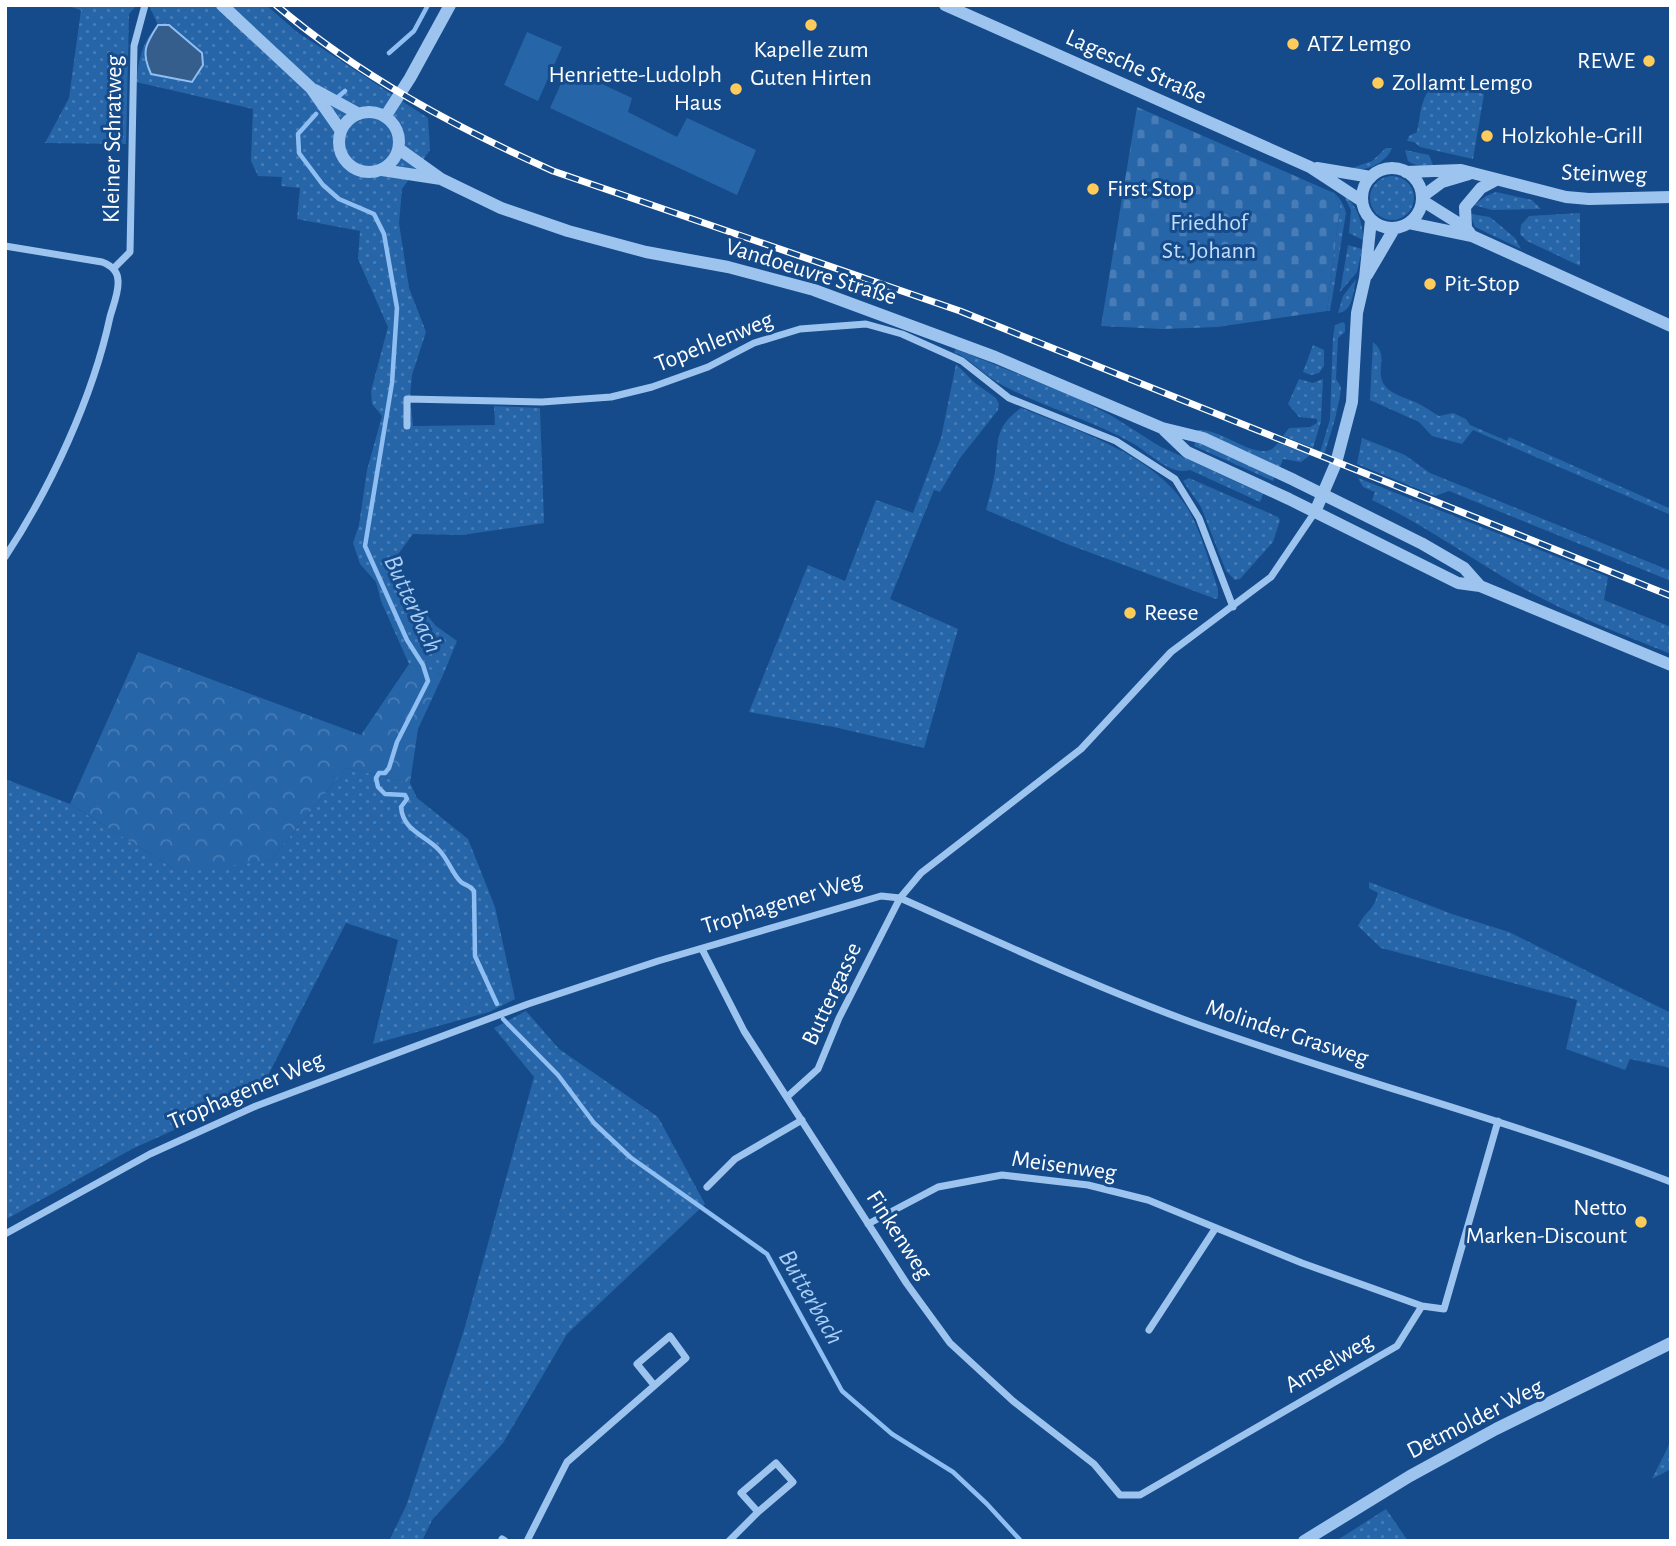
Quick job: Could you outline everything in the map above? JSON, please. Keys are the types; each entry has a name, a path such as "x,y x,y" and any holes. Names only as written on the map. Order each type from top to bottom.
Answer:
{"street":[{"name":"Kleiner Schratweg","path":"5,557 43,491 77,421 104,349 118,281 114,268 130,252 134,46 145,5"},
{"path":"222,5 311,88 341,131"},
{"path":"385,117 450,5"},
{"name":"Lagesche Straße","path":"945,5 1310,167 1362,201"},
{"path":"311,88 359,114"},
{"path":"368,112 385,117 396,128 400,142 393,162 382,170 365,172 349,164 340,149 341,131 359,114 368,112"},
{"name":"Vandoeuvre Straße","path":"399,149 441,179 501,208 568,231 646,251 728,267 814,290 984,353 1162,428 1203,438 1421,543 1464,568 1480,586"},
{"name":"Lagesche Straße","path":"1310,167 1371,177"},
{"path":"1473,173 1442,181 1423,198 1416,216 1409,223 1394,229 1371,220 1365,212 1362,191 1371,177 1387,169 1406,172 1418,183 1423,198 1469,232 1671,326"},
{"name":"Steinweg","path":"1406,172 1439,169 1473,173 1566,197 1671,197"},
{"name":"Vandoeuvre Straße","path":"382,170 441,179"},
{"path":"1469,232 1464,216 1465,207 1481,188 1496,180"},
{"name":"Trophagener Weg","path":"5,1234 150,1154 256,1106 528,1004 658,961 881,896 900,898 921,873 1081,749 1171,652 1271,577 1299,538 1324,494 1336,463 1352,402 1357,313 1365,278 1371,220"},
{"path":"1409,223 1469,232"},
{"name":"Trophagener Weg","path":"1365,278 1394,229"},
{"path":"5,246 102,262 114,268"},
{"name":"Topehlenweg","path":"407,426 407,399 542,402 611,397 652,387 696,371 754,343 800,329 866,324 902,334 962,361 1009,398 1116,441 1175,479 1199,517 1233,607"},
{"name":"Vandoeuvre Straße","path":"1162,428 1187,452 1458,583 1480,586"},
{"path":"1480,586 1671,665"},
{"name":"Buttergasse","path":"787,1097 818,1069 839,1018 900,898"},
{"name":"Molinder Grasweg","path":"900,898 1186,1020 1283,1054 1604,1156 1671,1182"},
{"name":"Finkenweg","path":"702,949 744,1031 907,1284 950,1343 1013,1401 1094,1464 1121,1495"},
{"path":"707,1187 735,1159 802,1120"},
{"path":"1422,1306 1444,1310 1498,1121"},
{"name":"Meisenweg","path":"868,1224 938,1187 1002,1175 1088,1185 1148,1200 1215,1229 1422,1306"},
{"path":"1149,1330 1215,1229"},
{"name":"Amselweg","path":"1121,1495 1140,1495 1397,1346 1422,1306"},
{"path":"527,1541 567,1462 686,1358 670,1336 637,1364 654,1385"},
{"name":"Detmolder Weg","path":"1304,1541 1410,1476 1671,1343"},
{"path":"729,1541 793,1482 776,1463 741,1493 758,1512"}],"green space":[{"path":"64,5 137,5 129,14 126,144 45,143 69,98 81,10"},
{"path":"149,5 266,5 297,32 428,118 430,150 402,189 399,223 409,288 426,332 412,375 410,397 413,426 495,425 494,406 540,408 544,523 462,535 413,534 396,557 396,578 436,626 457,641 443,675 409,664 381,601 376,582 360,564 353,543 359,525 367,470 382,416 372,404 371,391 388,327 358,259 360,231 297,219 300,188 281,186 282,177 258,176 251,161 253,109 136,82 145,44 158,25"},
{"path":"527,32 562,47 538,101 504,85"},
{"path":"568,68 632,98 628,112 677,137 687,118 756,150 737,195 550,108"},
{"path":"1441,84 1484,94 1473,159 1420,147 1407,141 1409,136 1417,132 1425,96"},
{"name":"Friedhof St. Johann","path":"1137,107 1334,193 1340,206 1327,311 1217,327 1163,329 1101,326"},
{"path":"1386,148 1392,148 1386,158 1375,165 1363,169 1352,168 1372,161"},
{"path":"1405,150 1429,155 1433,165 1420,166 1411,163"},
{"path":"1392,176 1408,182 1414,198 1408,214 1392,220 1376,214 1370,198 1376,182"},
{"path":"1496,192 1532,200 1541,209 1492,210 1474,205"},
{"path":"1334,193 1346,213 1330,311 1327,311 1340,206"},
{"path":"1343,194 1358,214 1363,240 1349,233 1351,210"},
{"path":"1580,213 1580,266 1527,241 1520,234 1521,225 1529,216"},
{"path":"1470,214 1490,217 1515,238 1521,249 1475,227"},
{"path":"1348,245 1362,249 1357,272 1340,292"},
{"path":"1356,279 1347,309 1338,313 1343,296"},
{"path":"1343,322 1345,332 1338,338 1336,379 1341,387 1340,396 1324,455 1320,453 1330,419 1333,337 1335,325"},
{"path":"1373,342 1380,352 1383,383 1393,393 1439,416 1453,413 1466,419 1470,425 1507,441 1509,437 1671,509 1671,515 1473,430 1462,444 1432,436 1419,422 1370,400"},
{"path":"1313,345 1324,350 1324,366 1319,373 1311,375 1303,372"},
{"path":"956,349 1075,397 1112,416 1159,446 1263,494 1260,502 1190,470 1168,467 1118,436 1002,385 954,352"},
{"path":"956,364 975,383 996,398 998,410 960,458 940,492 934,490 890,599 958,629 924,748 834,727 749,712 808,565 845,581 876,500 913,513 941,438"},
{"path":"1299,379 1313,383 1323,379 1321,421 1313,448 1283,436 1289,428 1310,427 1317,423 1317,419 1299,417 1288,404"},
{"path":"1021,408 1113,446 1136,459 1174,490 1188,509 1197,528 1218,589 1218,598 1067,544 986,510 994,477 999,436 1006,422"},
{"path":"1196,430 1214,433 1255,450 1267,451 1278,443 1310,455 1301,462 1283,459 1280,467"},
{"path":"1362,438 1405,455 1430,473 1671,571 1671,581 1449,491 1435,496 1357,464"},
{"path":"1196,440 1276,474 1273,481 1194,446"},
{"path":"1189,478 1280,520 1273,542 1240,579 1235,580 1226,571 1201,507 1183,481"},
{"path":"1358,478 1608,577 1604,600 1671,627 1671,654 1572,613 1515,584 1372,500 1375,492 1363,487"},
{"path":"138,652 361,735 409,664 443,675 418,729 410,783 346,768 271,860 194,871 174,869 70,804"},
{"path":"346,768 410,783 417,798 468,839 495,907 515,999 489,1012 373,1044 398,940 346,923 260,1091 132,1149 5,1220 5,779 70,804 174,869 271,860"},
{"path":"1369,882 1452,914 1509,932 1671,1013 1671,1068 1630,1059 1625,1070 1566,1049 1577,1000 1381,948 1358,926 1374,904 1378,893 1369,888"},
{"path":"526,1011 559,1049 658,1117 705,1204 567,1334 503,1443 432,1520 422,1541 389,1541 406,1506 464,1330 534,1077 494,1028"},
{"path":"1671,1441 1671,1469 1652,1479"},
{"path":"1386,1509 1408,1541 1336,1541"}],"shaded area":[{"path":"158,25 169,25 202,53 203,65 192,82 151,74 145,54"}],"waterway":[{"path":"389,53 414,31 428,5"},
{"path":"338,97 345,91"},
{"name":"Butterbach","path":"316,114 298,134 299,153 323,185 339,199 374,214 384,234 397,308 392,383 365,546 407,640 423,665 428,681 397,742 389,768 385,773 379,773 376,778 378,787 385,794 405,795 407,799 401,807 406,822 439,850 458,879 474,891 475,956 497,1004"},
{"name":"Butterbach","path":"503,1019 558,1075 594,1123 630,1157 767,1254 842,1391 892,1434 953,1472 1021,1541"}],"railway":[{"path":"276,5 340,54 408,98 553,171 960,311 1671,596"}],"place":[{"name":"Kapelle zum Guten Hirten","path":"811,25"},
{"name":"ATZ Lemgo","path":"1293,44"},
{"name":"REWE","path":"1649,61"},
{"name":"Zollamt Lemgo","path":"1378,83"},
{"name":"Henriette-Ludolph Haus","path":"736,89"},
{"name":"Holzkohle-Grill","path":"1487,136"},
{"name":"First Stop","path":"1093,189"},
{"name":"Pit-Stop","path":"1430,284"},
{"name":"Reese","path":"1130,613"},
{"name":"Netto Marken-Discount","path":"1641,1222"}]}
